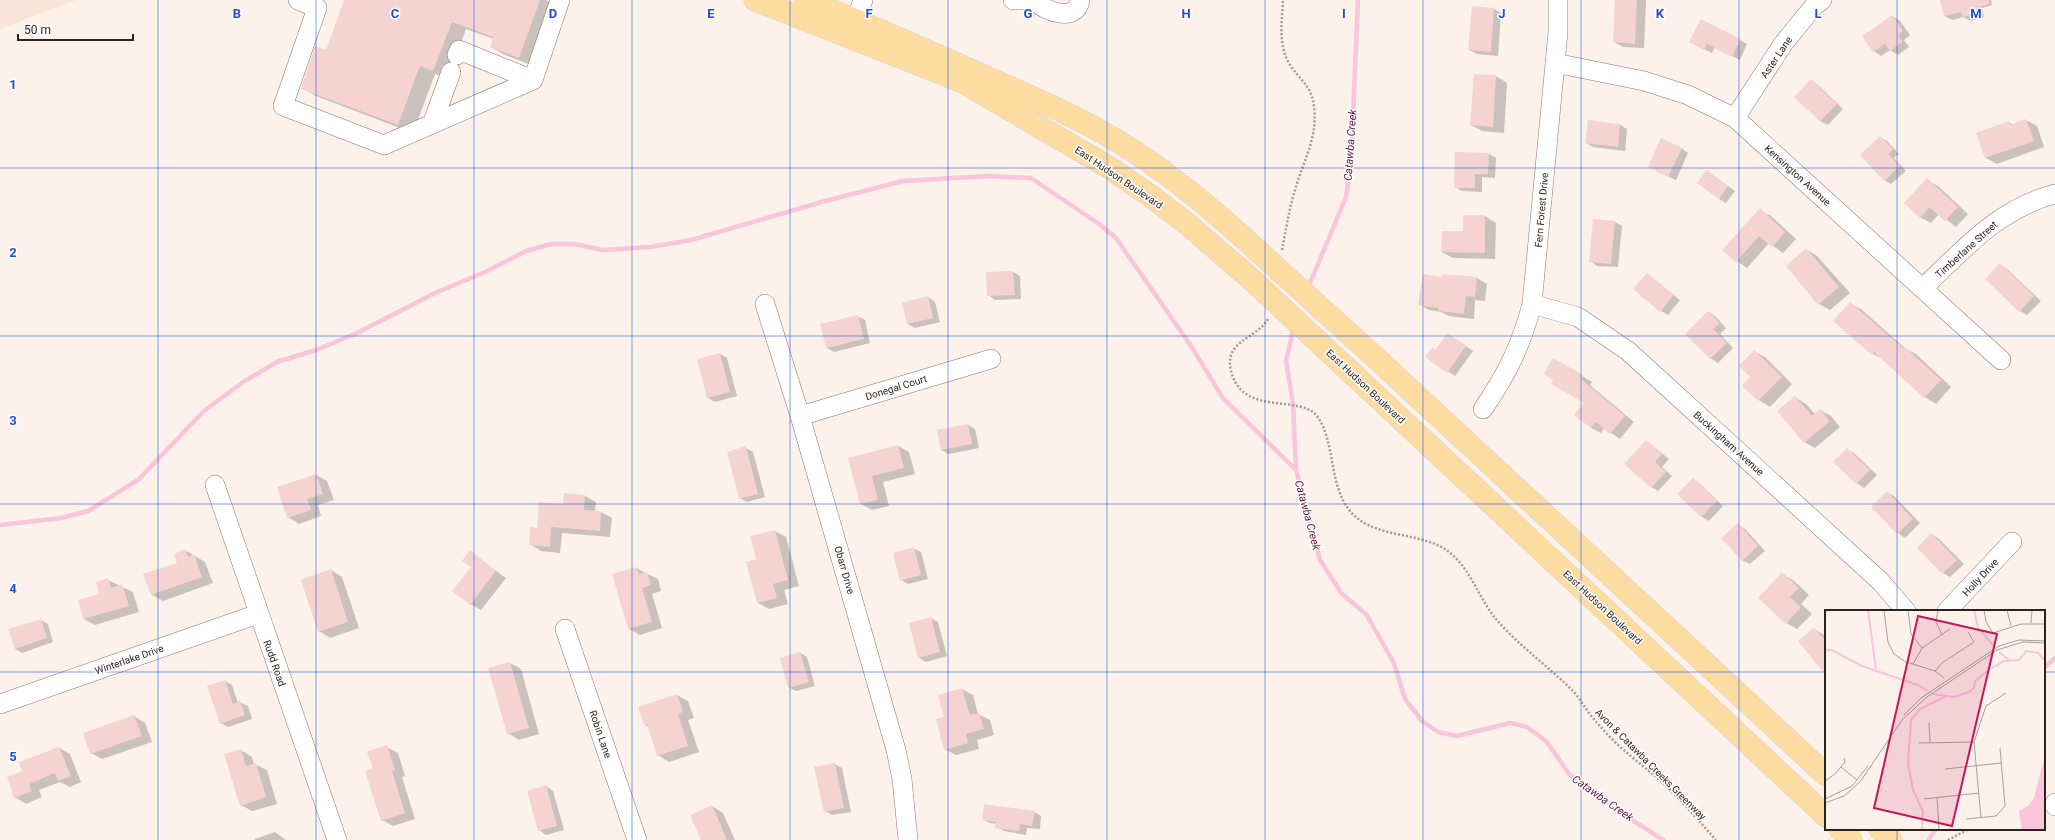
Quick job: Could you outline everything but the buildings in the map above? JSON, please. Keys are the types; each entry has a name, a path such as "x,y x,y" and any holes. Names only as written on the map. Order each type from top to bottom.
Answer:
{"main road":[{"name":"East Hudson Boulevard","path":"755,0 856,19 1110,168 1152,197 1186,223 1251,279 1825,815"},
{"name":"East Hudson Boulevard","path":"805,0 856,19 1074,116 1120,143 1175,181 1224,219 1825,774"},
{"path":"1841,830 1852,840"},
{"path":"1881,830 1891,840"}],"street":[{"path":"298,0 317,8 283,106 384,145 433,122 533,80 560,0"},
{"path":"1013,0 1025,0"},
{"path":"1034,0 1038,5 1062,14 1066,14 1077,8 1080,0"},
{"name":"Fern Forest Drive","path":"1482,409 1510,366 1526,325 1532,304 1555,63 1558,0"},
{"name":"Aster Lane","path":"1735,118 1783,44 1814,6 1822,0"},
{"path":"433,122 459,50 533,80"},
{"name":"Kensington Avenue","path":"1555,63 1644,81 1688,95 1735,118 2002,360"},
{"name":"Timberlane Street","path":"1923,288 1992,225 2012,211 2034,200 2055,194"},
{"name":"Obarr Drive","path":"765,304 800,416 896,750 902,779 908,840"},
{"name":"Buckingham Avenue","path":"1532,304 1578,317 1628,351 1880,581 1905,610"},
{"name":"Donegal Court","path":"800,416 992,359"},
{"name":"Rudd Road","path":"215,485 258,614 337,840"},
{"name":"Holly Drive","path":"1948,610 2012,542"},
{"name":"Winterlake Drive","path":"0,704 258,614"},
{"name":"Robin Lane","path":"565,629 637,840"}],"path":[{"path":"1282,251 1295,188 1312,143 1315,120 1312,96 1309,87 1294,71 1285,55 1282,34 1283,0"},
{"name":"Avon & Catawba Creeks Greenway","path":"1268,318 1262,327 1240,341 1235,347 1230,363 1236,385 1248,395 1262,401 1304,408 1314,412 1321,423 1338,488 1349,509 1356,517 1374,528 1429,541 1450,553 1462,566 1496,619 1575,693 1587,711 1608,735 1664,785 1716,840"},
{"path":"1948,840 1967,830"}],"shaded area":[{"path":"0,0 76,0 0,29"}],"waterway":[{"name":"Catawba Creek","path":"1308,288 1346,197 1351,161 1358,0"},
{"path":"0,525 61,518 88,511 138,480 204,411 243,382 277,362 316,350 357,333 435,293 485,272 526,251 551,244 574,244 603,250 650,247 691,240 825,201 903,181 988,176 1031,178 1099,224 1116,238 1191,346 1223,398 1296,470"},
{"name":"Catawba Creek","path":"1294,327 1286,361 1293,404 1296,470 1320,560 1342,594 1366,614 1394,663 1405,699 1422,721 1438,732 1457,736 1510,723 1527,727 1546,741 1569,774 1626,816 1663,840"},
{"path":"2045,667 2055,658"},
{"path":"1929,839 1935,830"}]}
